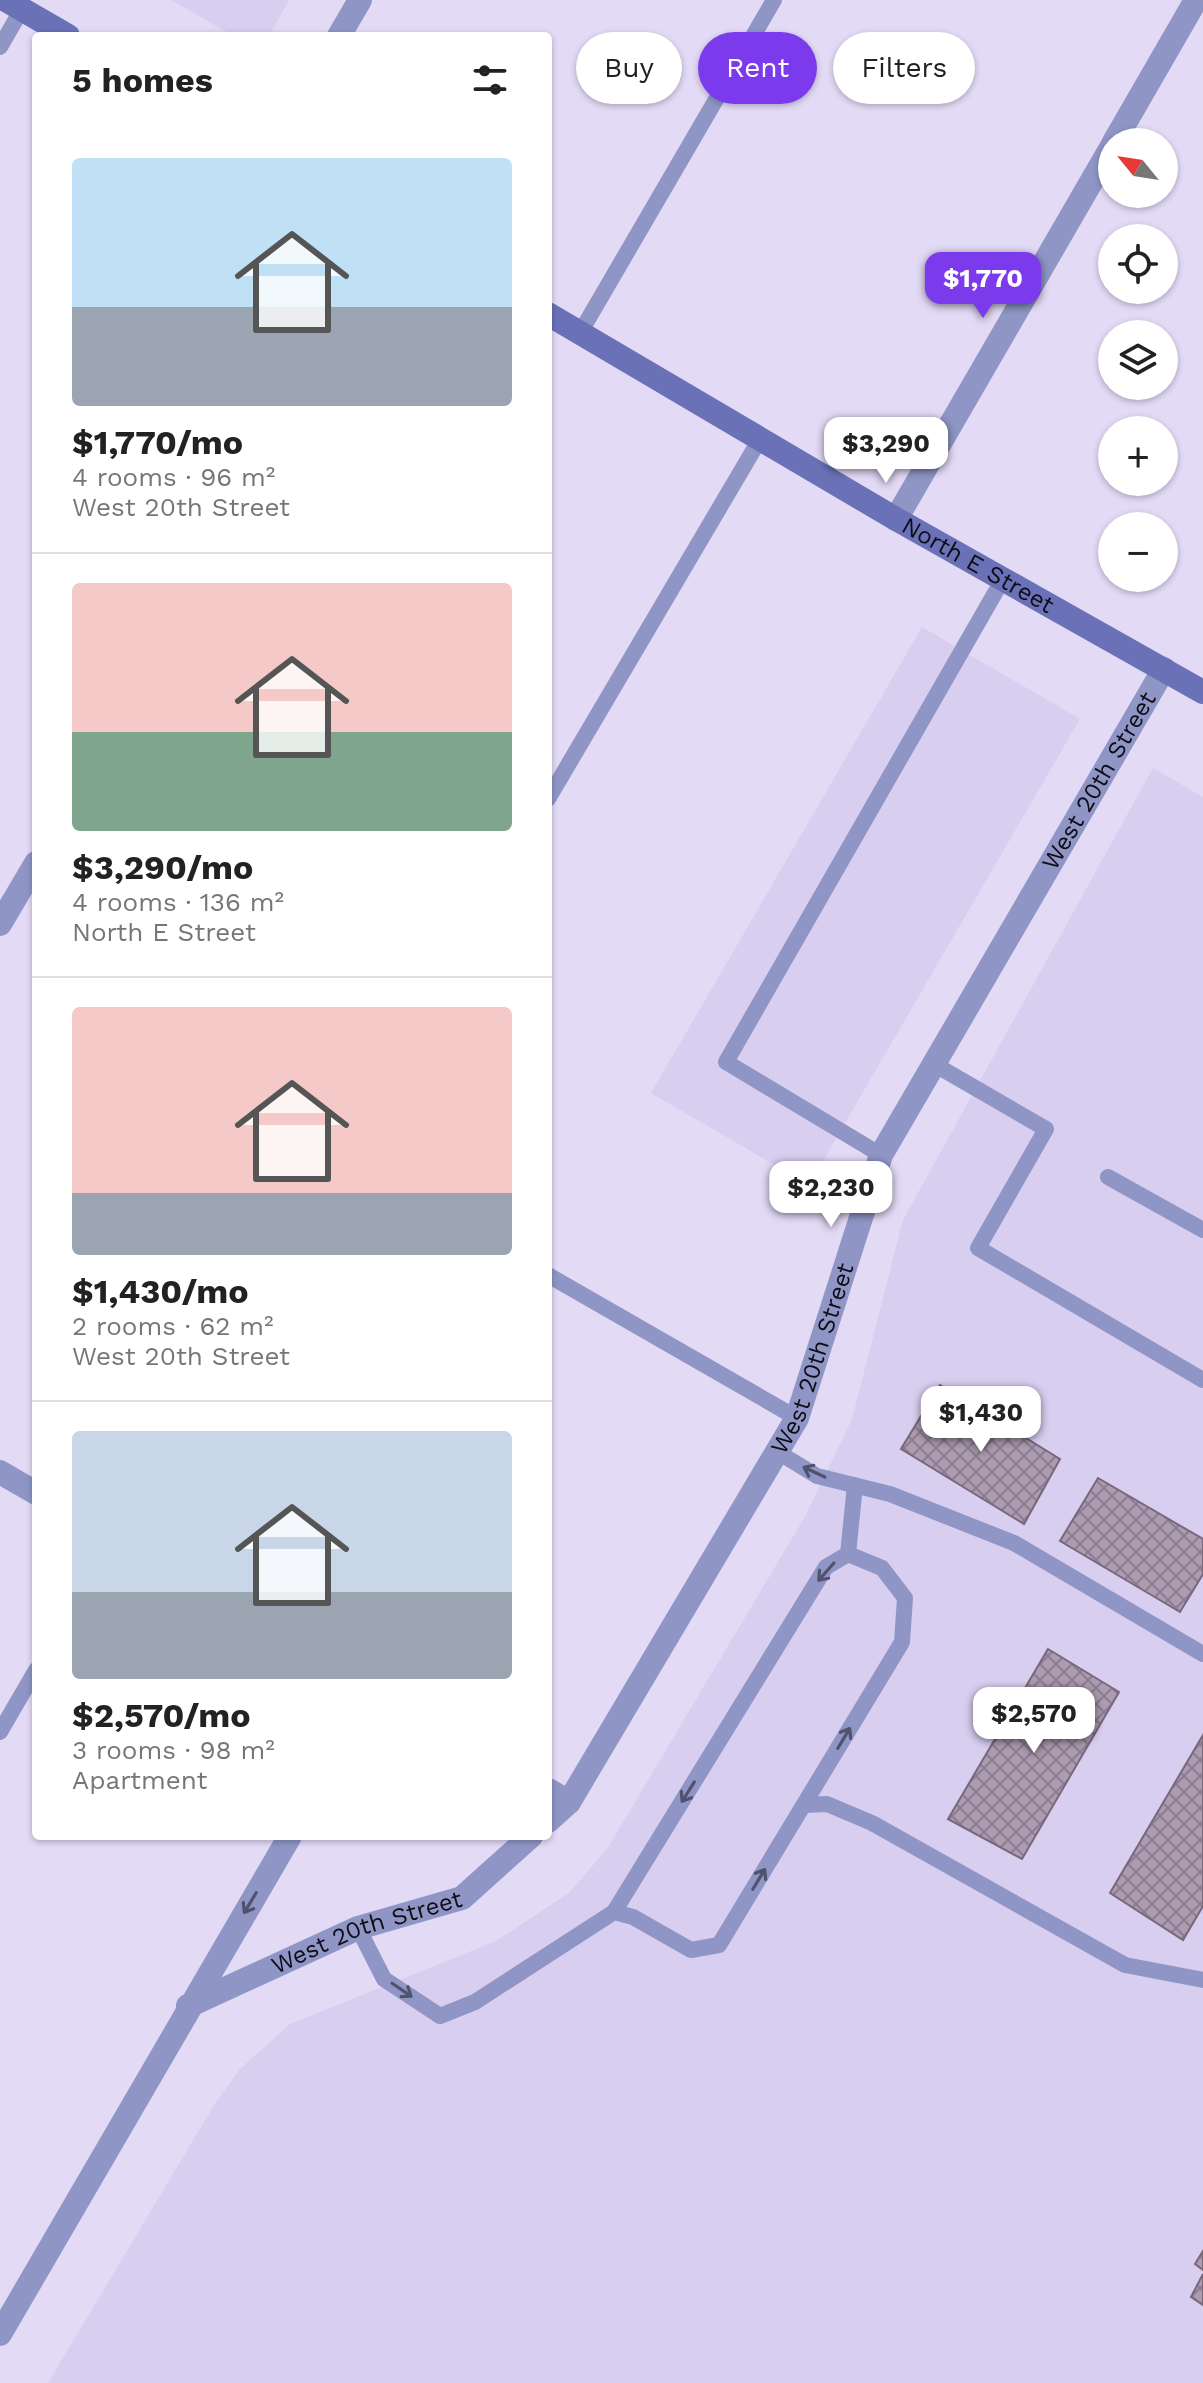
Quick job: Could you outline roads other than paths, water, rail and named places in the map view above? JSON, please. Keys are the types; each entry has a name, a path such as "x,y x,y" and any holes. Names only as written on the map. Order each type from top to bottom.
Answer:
{"main road":[{"path":"14,4 61,32"},
{"name":"North E Street","path":"552,316 896,519 1203,692"}],"street":[{"path":"341,32 360,0"},
{"path":"1122,128 1196,0"},
{"path":"896,519 1098,170"},
{"name":"West 20th Street","path":"559,1796 797,1418 881,1155 1164,669"},
{"path":"0,924 32,870"},
{"path":"0,1472 32,1491"},
{"path":"0,2334 188,2006 288,1840"},
{"name":"West 20th Street","path":"188,2006 358,1928 462,1898 527,1840"}],"lane":[{"path":"580,333 774,0"},
{"path":"0,47 14,4"},
{"path":"552,792 760,439"},
{"path":"881,1155 726,1062 1003,579"},
{"path":"932,1063 1046,1129 978,1248 1203,1380"},
{"path":"1108,1177 1203,1230"},
{"path":"552,1277 797,1418"},
{"path":"776,1451 817,1476 890,1494 1014,1543 1203,1654"},
{"path":"848,1554 855,1485"},
{"path":"614,1912 633,1917 691,1950 719,1945 902,1642 905,1598 882,1568 848,1554"},
{"path":"358,1928 384,1979 440,2016 475,2002 614,1912 826,1567 848,1554"},
{"path":"0,1732 32,1677"},
{"path":"804,1805 827,1804 872,1823 1125,1965 1203,1980"}]}
